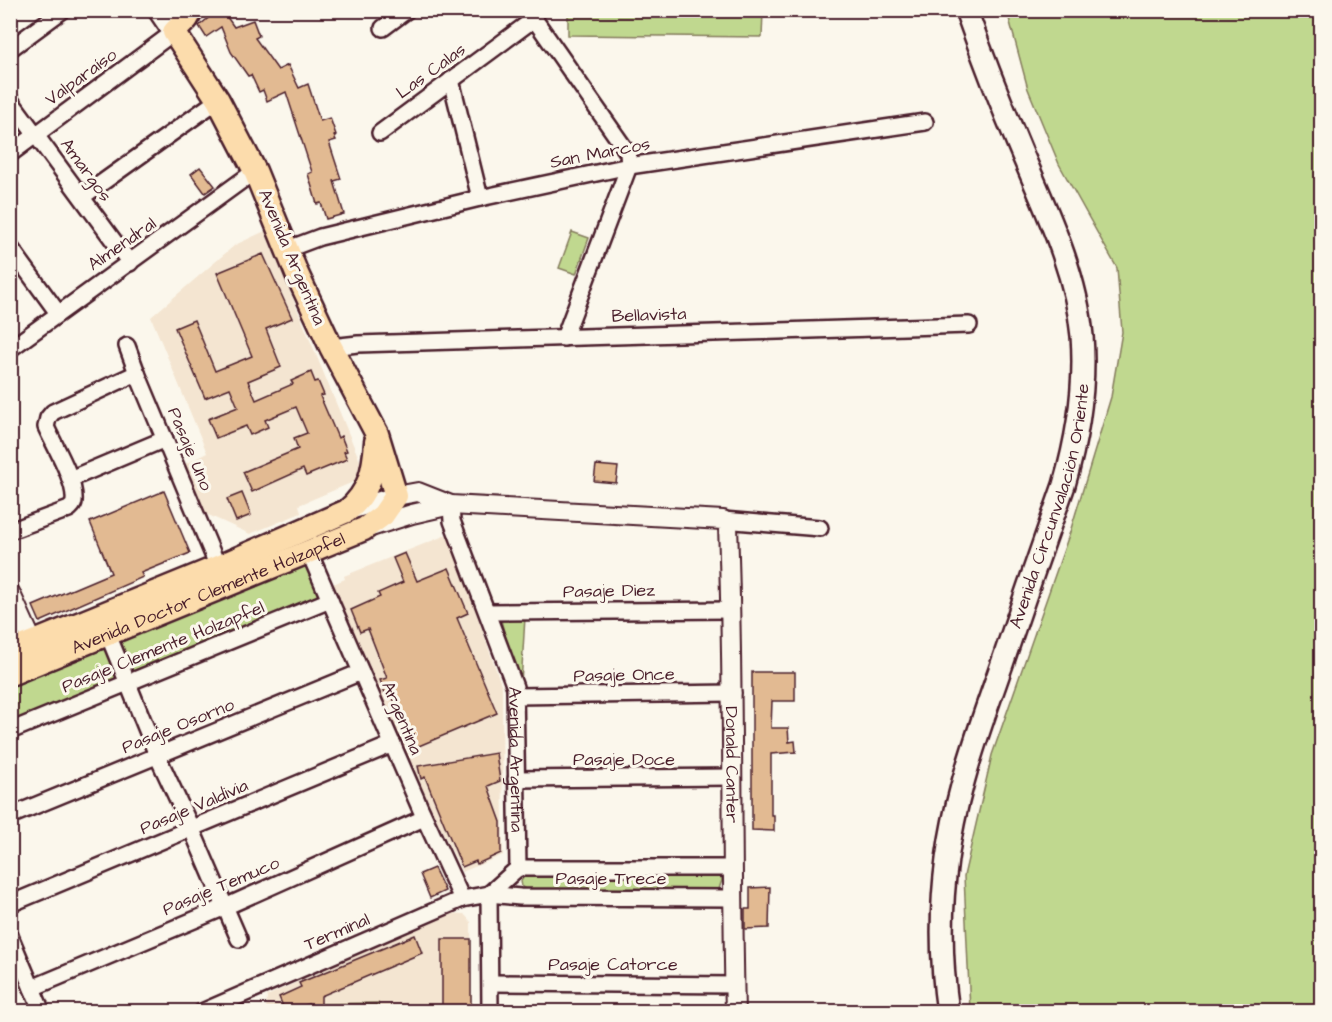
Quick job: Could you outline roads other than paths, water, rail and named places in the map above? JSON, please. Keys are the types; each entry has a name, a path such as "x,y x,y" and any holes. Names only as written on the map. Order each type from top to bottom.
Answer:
{"main road":[{"name":"Avenida Argentina","path":"159,10 218,100 255,171 297,274 331,347 377,434"},
{"path":"174,32 187,19 192,10"},
{"name":"Avenida Circunvalación Oriente","path":"948,1011 944,967 943,905 956,813 969,762 1064,485 1075,444 1083,380 1082,334 1070,274 1059,238 990,75 966,10"},
{"path":"377,434 396,496"},
{"path":"347,511 357,503 370,482 377,434"},
{"name":"Avenida Doctor Clemente Holzapfel","path":"222,576 309,552 364,529 383,514 396,496"},
{"name":"Avenida Doctor Clemente Holzapfel","path":"10,674 37,652 222,576 347,511"},
{"name":"Avenida Doctor Clemente Holzapfel","path":"10,652 37,652"}],"street":[{"path":"10,49 63,10"},
{"path":"383,28 407,10"},
{"path":"531,15 628,153 629,166 564,338"},
{"name":"Las Calas","path":"380,133 451,80 531,15"},
{"name":"Valparaíso","path":"10,154 174,32"},
{"path":"451,80 480,198"},
{"name":"Amargos","path":"10,100 130,263"},
{"path":"82,197 218,100"},
{"name":"San Marcos","path":"288,249 320,237 480,198 629,166 925,122"},
{"name":"Almendral","path":"10,349 255,171"},
{"path":"10,247 58,313"},
{"name":"Bellavista","path":"331,347 358,344 969,325"},
{"name":"Pasaje Uno","path":"128,346 137,373 222,576"},
{"path":"10,531 69,509 74,500 70,479 46,427 48,418 53,412 137,373"},
{"path":"70,479 165,439"},
{"name":"Avenida Doctor Clemente Holzapfel","path":"347,511 396,496 418,492 451,505 723,520 820,528"},
{"path":"364,529 451,505"},
{"name":"Avenida Argentina","path":"451,505 452,521 515,687 518,868"},
{"name":"Donald Canter","path":"723,520 728,526 731,609 735,1011"},
{"name":"Argentina","path":"309,552 424,818 462,899"},
{"path":"10,592 37,652"},
{"name":"Pasaje Clemente Holzapfel","path":"10,731 330,600"},
{"name":"Pasaje Diez","path":"488,612 731,609"},
{"path":"104,624 157,755 239,939"},
{"name":"Pasaje Osorno","path":"10,816 361,672"},
{"name":"Pasaje Once","path":"516,696 733,693"},
{"name":"Pasaje Valdivia","path":"10,904 192,830 393,744"},
{"name":"Pasaje Doce","path":"516,779 732,777"},
{"name":"Pasaje Temuco","path":"32,988 225,907 424,818"},
{"path":"490,1011 489,894 518,868"},
{"name":"Pasaje Trece","path":"518,868 732,868"},
{"name":"Pasaje Trece","path":"489,894 531,897 733,898"},
{"name":"Terminal","path":"202,1011 462,899 489,894"},
{"path":"10,936 42,1011"},
{"name":"Pasaje Catorce","path":"491,983 735,985"}]}
